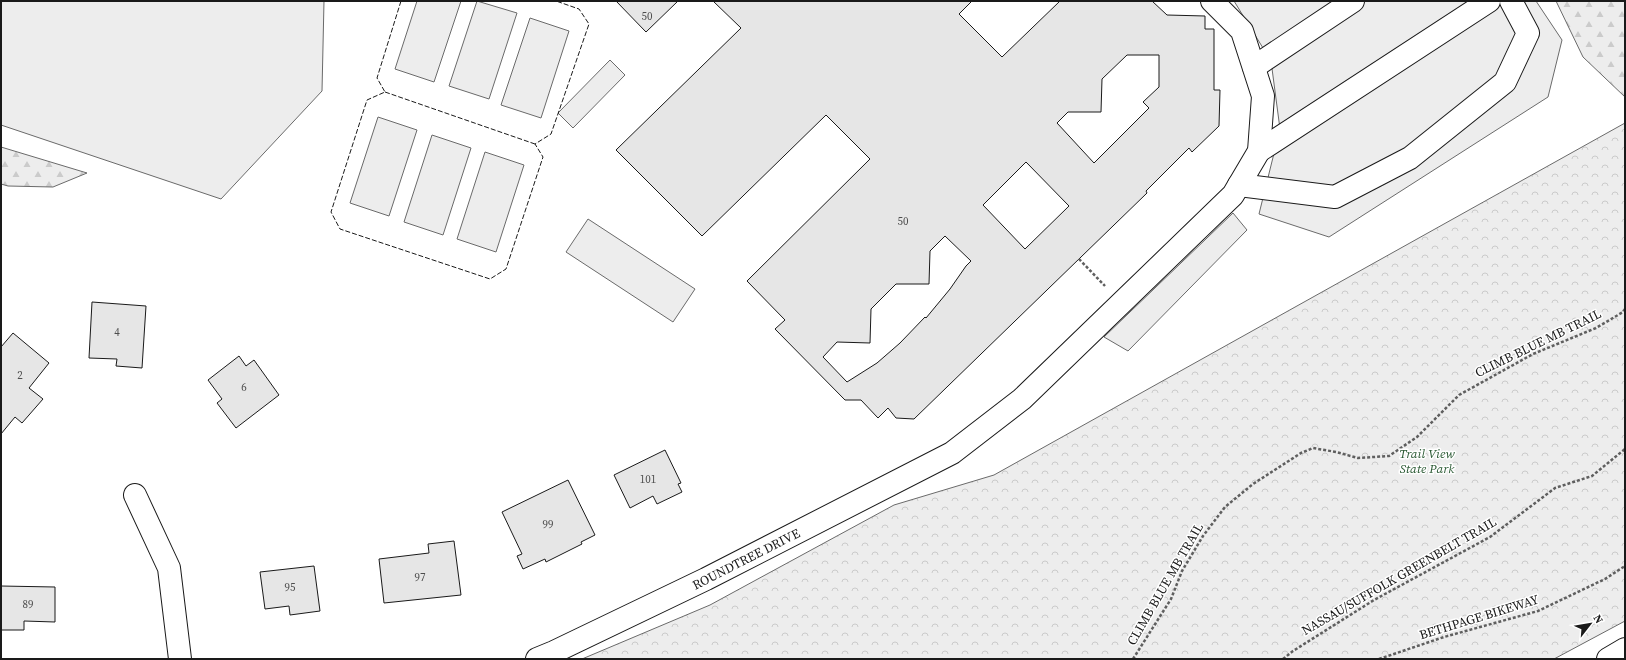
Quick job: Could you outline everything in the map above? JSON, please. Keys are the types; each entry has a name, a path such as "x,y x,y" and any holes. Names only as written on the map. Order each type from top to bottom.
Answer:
{"street":[{"path":"1212,1 1242,31 1254,67 1263,96 1259,151"},
{"path":"1254,67 1353,1"},
{"path":"1259,151 1489,1"},
{"path":"1239,185 1335,198 1410,158 1505,82 1528,33 1511,1"},
{"name":"ROUNDTREE DRIVE","path":"537,659 706,580 952,453 1022,399 1233,195 1259,151"},
{"path":"136,495 168,568 180,659"},
{"path":"1608,659 1625,649"}],"path":[{"path":"1079,259 1110,291"},
{"name":"CLIMB BLUE MB TRAIL","path":"1133,659 1171,599 1182,572 1203,536 1225,507 1253,484 1301,453 1313,448 1358,458 1389,456 1417,438 1459,395 1533,354 1596,328 1623,312 1625,309"},
{"name":"NASSAU/SUFFOLK GREENBELT TRAIL","path":"1283,659 1293,651 1374,600 1490,537 1555,488 1592,476 1625,449"},
{"name":"BETHPAGE BIKEWAY","path":"1379,659 1444,637 1538,612 1605,579 1625,566"}],"green space":[{"path":"1556,1 1625,1 1625,97 1583,57"},
{"name":"Trail View State Park","path":"1625,123 1625,621 1554,659 582,659 710,605 894,505 994,475"},
{"path":"1,147 87,173 53,187 8,186 1,184"}],"shaded area":[{"path":"1,1 324,1 322,91 221,199 1,125"},
{"path":"417,1 461,1 434,82 395,69"},
{"path":"477,1 517,13 489,99 449,86"},
{"path":"1234,1 1536,1 1562,40 1548,97 1329,237 1259,214 1280,129 1271,61"},
{"path":"530,18 569,31 541,118 501,105"},
{"path":"610,60 625,75 573,128 558,113"},
{"path":"378,117 417,130 389,216 350,203"},
{"path":"432,135 471,148 443,235 404,222"},
{"path":"485,152 524,165 496,252 457,239"},
{"path":"1233,213 1247,230 1128,351 1104,337"},
{"path":"588,219 695,289 673,322 566,252"}],"building":[{"path":"616,1 678,1 646,32"},
{"path":"713,1 972,1 959,14 1002,57 1060,1 1152,1 1167,15 1205,16 1205,29 1214,29 1214,90 1220,90 1219,126 1192,152 1189,148 1146,191 1147,193 914,419 896,418 888,408 878,418 861,400 845,400 775,329 785,320 747,281 870,159 826,115 702,236 616,150 741,28","holes":["1127,55 1159,55 1159,87 1143,102 1149,108 1094,163 1057,123 1068,112 1101,112 1102,79","1026,162 1069,206 1025,249 983,205","945,236 971,261 926,318 925,317 900,343 877,363 847,382 823,357 837,342 870,343 871,309 896,284 929,284 930,251"]},
{"path":"92,302 146,306 142,368 116,366 117,359 89,358"},
{"path":"13,333 49,363 29,388 43,399 22,423 15,417 1,434 1,347"},
{"path":"239,356 246,366 254,360 279,395 236,428 217,403 222,399 208,380"},
{"path":"665,450 681,483 678,484 682,492 657,504 653,496 630,508 614,475"},
{"path":"568,480 595,535 581,542 582,544 546,562 545,559 523,569 517,556 522,554 502,512"},
{"path":"454,541 461,595 384,603 379,559 429,553 428,544"},
{"path":"314,566 320,611 290,615 289,606 265,609 260,572"},
{"path":"1,586 55,587 55,622 24,621 24,630 1,630"}],"fence":[{"path":"401,1 377,78 385,92 367,100 331,212 340,229 490,279 506,269 543,157 535,144 551,134 589,24 579,9 556,1"},
{"path":"385,92 535,144"}]}
